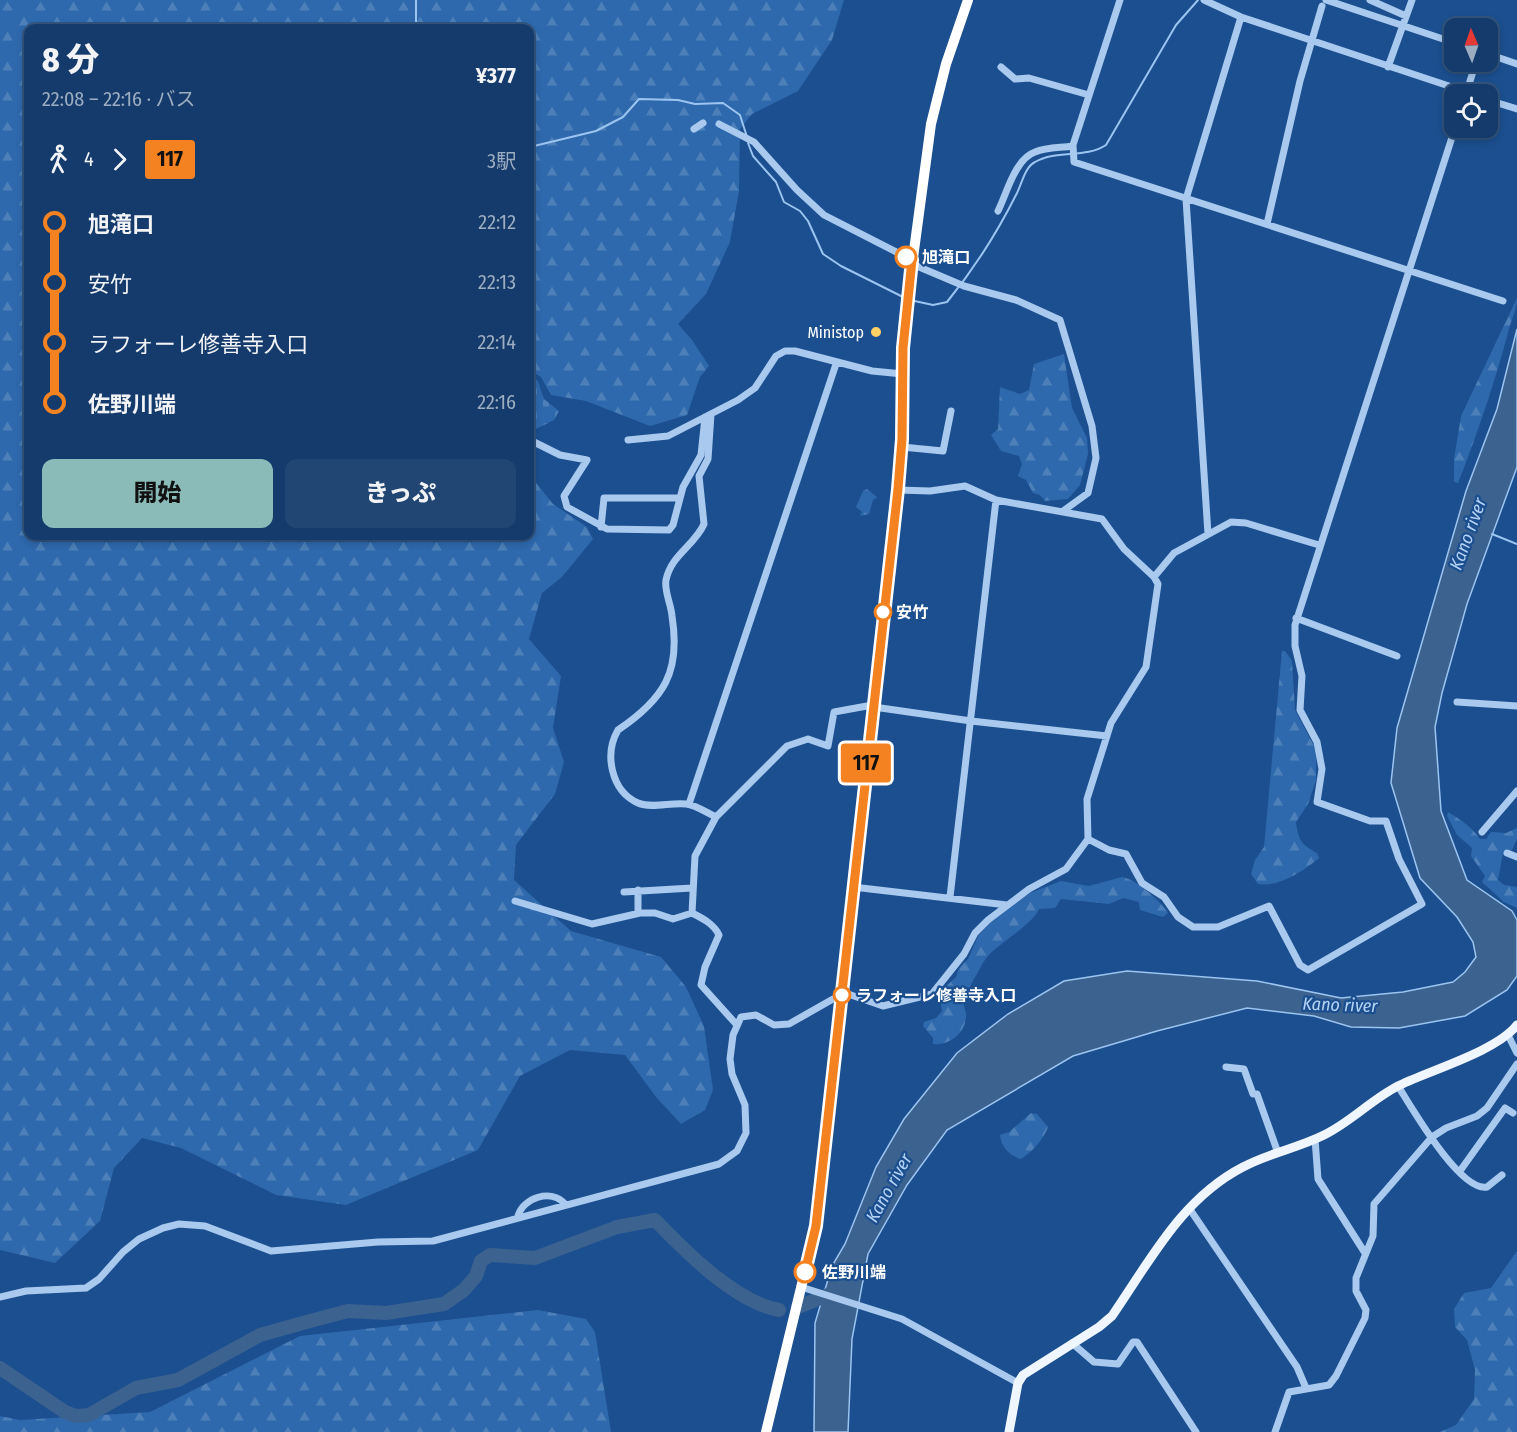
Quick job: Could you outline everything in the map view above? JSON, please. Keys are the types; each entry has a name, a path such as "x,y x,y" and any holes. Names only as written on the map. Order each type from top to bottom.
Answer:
{"highway":[{"path":"766,1432 805,1288 816,1226 898,489 902,447 904,325 937,96 968,0"}],"main road":[{"path":"1009,1432 1018,1383 1023,1375 1099,1327 1112,1316 1176,1220 1232,1173 1315,1138 1398,1086 1508,1035 1517,1025"}],"street":[{"path":"1120,0 1073,146 1074,160 1186,199 1503,301"},
{"path":"1204,0 1241,18 1444,86"},
{"path":"1370,0 1407,16"},
{"path":"1388,66 1412,0"},
{"path":"1267,224 1311,41 1324,3 1444,39"},
{"path":"1208,534 1186,199 1241,18"},
{"path":"1498,57 1517,64"},
{"path":"1001,67 1015,79 1029,78 1089,95"},
{"path":"1498,103 1517,109"},
{"path":"693,129 702,123"},
{"path":"719,124 756,144 797,190 824,215 912,262 964,286 1016,300 1060,320 1092,426 1096,458 1088,493 1063,512"},
{"path":"1088,839 1109,850 1126,854 1142,883 1164,897 1178,917 1193,927 1218,927 1269,906 1300,965 1308,970 1422,904 1400,859 1386,820 1370,821 1317,802 1322,769 1317,742 1300,710 1302,676 1295,646 1296,618 1452,138"},
{"path":"998,211 1020,164 1028,156 1038,151 1073,146"},
{"path":"628,440 668,436 752,392 777,356 785,351 795,351 836,364 903,374"},
{"path":"689,804 836,364"},
{"path":"902,447 943,451 951,411"},
{"path":"534,442 566,457 587,459 564,500 567,507 601,527 669,530 673,525 688,475 701,455 708,415"},
{"path":"708,415 708,459 699,476 704,524 676,557 666,582 675,642 671,674 662,691 641,715 618,730 610,758 620,788 637,803 689,804 716,817"},
{"path":"0,1297 26,1291 86,1288 99,1279 123,1252 139,1239 179,1224 205,1226 271,1251 378,1242 433,1241 518,1216 719,1164 737,1150 746,1133 747,1122 742,1096 730,1068 731,1047 736,1024 741,1017 751,1014 774,1025 789,1024 842,996 852,995 883,1006 932,994 964,954 975,933 1029,889 1061,874 1071,865 1088,839 1087,799 1113,721 1146,667 1158,584 1154,577 1124,549 1103,520 996,500 965,486 930,491 898,489"},
{"path":"601,527 604,498 680,498"},
{"path":"950,897 996,500"},
{"path":"1154,577 1174,553 1231,522 1246,523 1319,545"},
{"path":"1296,618 1397,656"},
{"path":"1457,702 1517,706"},
{"path":"692,914 696,849 716,817 787,746 808,739 828,746 834,712 864,706 970,721 1107,736"},
{"path":"1482,832 1517,791"},
{"path":"1507,853 1517,857"},
{"path":"853,887 1007,905"},
{"path":"624,892 692,888"},
{"path":"638,890 638,913"},
{"path":"515,901 592,924 638,913 655,913 673,919 692,914 711,924 719,935 701,980 702,990 736,1024"},
{"path":"1508,1035 1517,1053"},
{"path":"1275,1432 1287,1395 1293,1390 1326,1386 1334,1380 1363,1324 1366,1312 1355,1286 1373,1236 1374,1204 1432,1137 1487,1108 1517,1064"},
{"path":"1226,1067 1244,1070 1253,1094 1257,1094 1278,1153"},
{"path":"1398,1086 1439,1151 1479,1188 1487,1187 1502,1175"},
{"path":"1460,1171 1506,1108 1514,1113"},
{"path":"1315,1138 1317,1177 1365,1253"},
{"path":"518,1216 524,1205 540,1197 556,1197 565,1204"},
{"path":"1189,1208 1297,1367 1306,1388"},
{"path":"805,1288 888,1313 923,1329 1018,1383"},
{"path":"1072,1343 1094,1362 1118,1364 1134,1342 1137,1342 1196,1432"}],"green space":[{"path":"0,0 844,0 832,40 798,91 752,114 740,129 739,191 730,242 706,294 678,324 709,366 700,377 687,415 650,426 586,401 551,395 541,377 534,373 534,24 24,24 24,540 534,540 534,480 553,504 587,527 593,539 562,577 542,593 529,639 561,676 553,728 564,762 555,794 516,845 514,880 571,931 661,957 686,987 704,1026 713,1090 705,1110 681,1124 656,1097 625,1055 570,1050 520,1076 478,1150 346,1205 276,1195 181,1148 142,1138 114,1168 100,1221 55,1263 0,1250"},
{"path":"1517,298 1479,426 1458,483 1454,482 1454,459 1461,416"},
{"path":"1064,354 1072,408 1087,438 1088,454 1080,485 1068,499 1045,501 1040,495 1033,493 1026,480 1018,476 1022,464 1019,456 1001,451 991,435 998,429 1000,387 1020,394 1029,390 1034,364"},
{"path":"534,378 538,381 544,399 559,411 554,420 534,430"},
{"path":"867,489 877,497 873,500 869,514 860,516 862,512 856,507 863,491"},
{"path":"1282,651 1285,651 1292,661 1295,710 1314,746 1316,758 1316,780 1308,804 1296,822 1297,828 1302,841 1317,853 1319,858 1282,881 1265,885 1258,884 1251,874 1255,860 1264,847"},
{"path":"1448,812 1470,827 1480,839 1486,839 1491,832 1506,833 1517,828 1517,839 1512,850 1503,853 1498,880 1504,885 1517,887 1517,908 1504,902 1482,882 1485,876 1471,856 1472,848 1457,835 1447,816"},
{"path":"1122,877 1147,891 1168,913 1163,917 1140,910 1139,902 1123,898 1109,904 1061,899 1055,908 1039,909 1031,920 985,960 967,995 964,1005 966,1021 964,1027 951,1040 933,1044 933,1038 923,1026 924,1022 936,1018 942,1011 939,993 956,977 959,968 968,959 978,936 990,923 1030,893 1061,881 1089,886"},
{"path":"1031,1113 1037,1114 1048,1127 1037,1145 1021,1159 1013,1156 1007,1150 1000,1135 1009,1132"},
{"path":"1517,1251 1517,1432 1440,1432 1456,1425 1474,1399 1475,1370 1467,1340 1455,1327 1454,1309 1464,1293 1491,1288"},
{"path":"538,1310 586,1319 595,1332 611,1432 0,1432 0,1416 20,1420 150,1412 300,1336"}],"water":[{"name":"Kano river","path":"1517,329 1517,467 1467,604 1435,727 1441,811 1467,880 1512,911 1517,920 1517,976 1507,990 1465,1016 1399,1028 1351,1027 1314,1016 1247,1008 1157,1031 1073,1056 947,1130 907,1185 868,1254 852,1339 848,1432 814,1432 815,1323 832,1266 845,1244 876,1167 904,1119 957,1053 1008,1014 1064,981 1127,971 1257,981 1341,998 1403,992 1453,982 1465,972 1476,957 1473,942 1457,917 1420,878 1391,783 1397,728 1466,491 1497,409"}],"waterway":[{"path":"416,0 416,24"},
{"path":"910,300 933,305 947,302 994,235 1026,171 1032,164 1044,158 1089,152 1106,145 1176,25 1198,0"},
{"path":"534,146 596,131 623,117 639,99 678,100 695,104 723,103 740,115 747,137"},
{"path":"748,143 753,156 776,182 784,202 800,211 808,221 823,254 841,266 905,298"},
{"path":"1492,534 1517,544"},
{"path":"0,1368 65,1412 76,1416 89,1415 136,1388 178,1380 260,1335 348,1311 386,1313 444,1304 464,1290 476,1276 481,1261 490,1255 535,1258 617,1227 655,1220 696,1260 728,1286 745,1297 779,1310"},
{"path":"798,1307 838,1291"}],"bus line":[{"name":"117","path":"805,1272 816,1226 898,489 902,439 903,348 912,260 906,257"}],"place":[{"name":"旭滝口","path":"906,257"},
{"name":"Ministop","path":"876,332"},
{"name":"安竹","path":"883,612"},
{"name":"ラフォーレ修善寺入口","path":"842,995"},
{"name":"佐野川端","path":"805,1272"}]}
